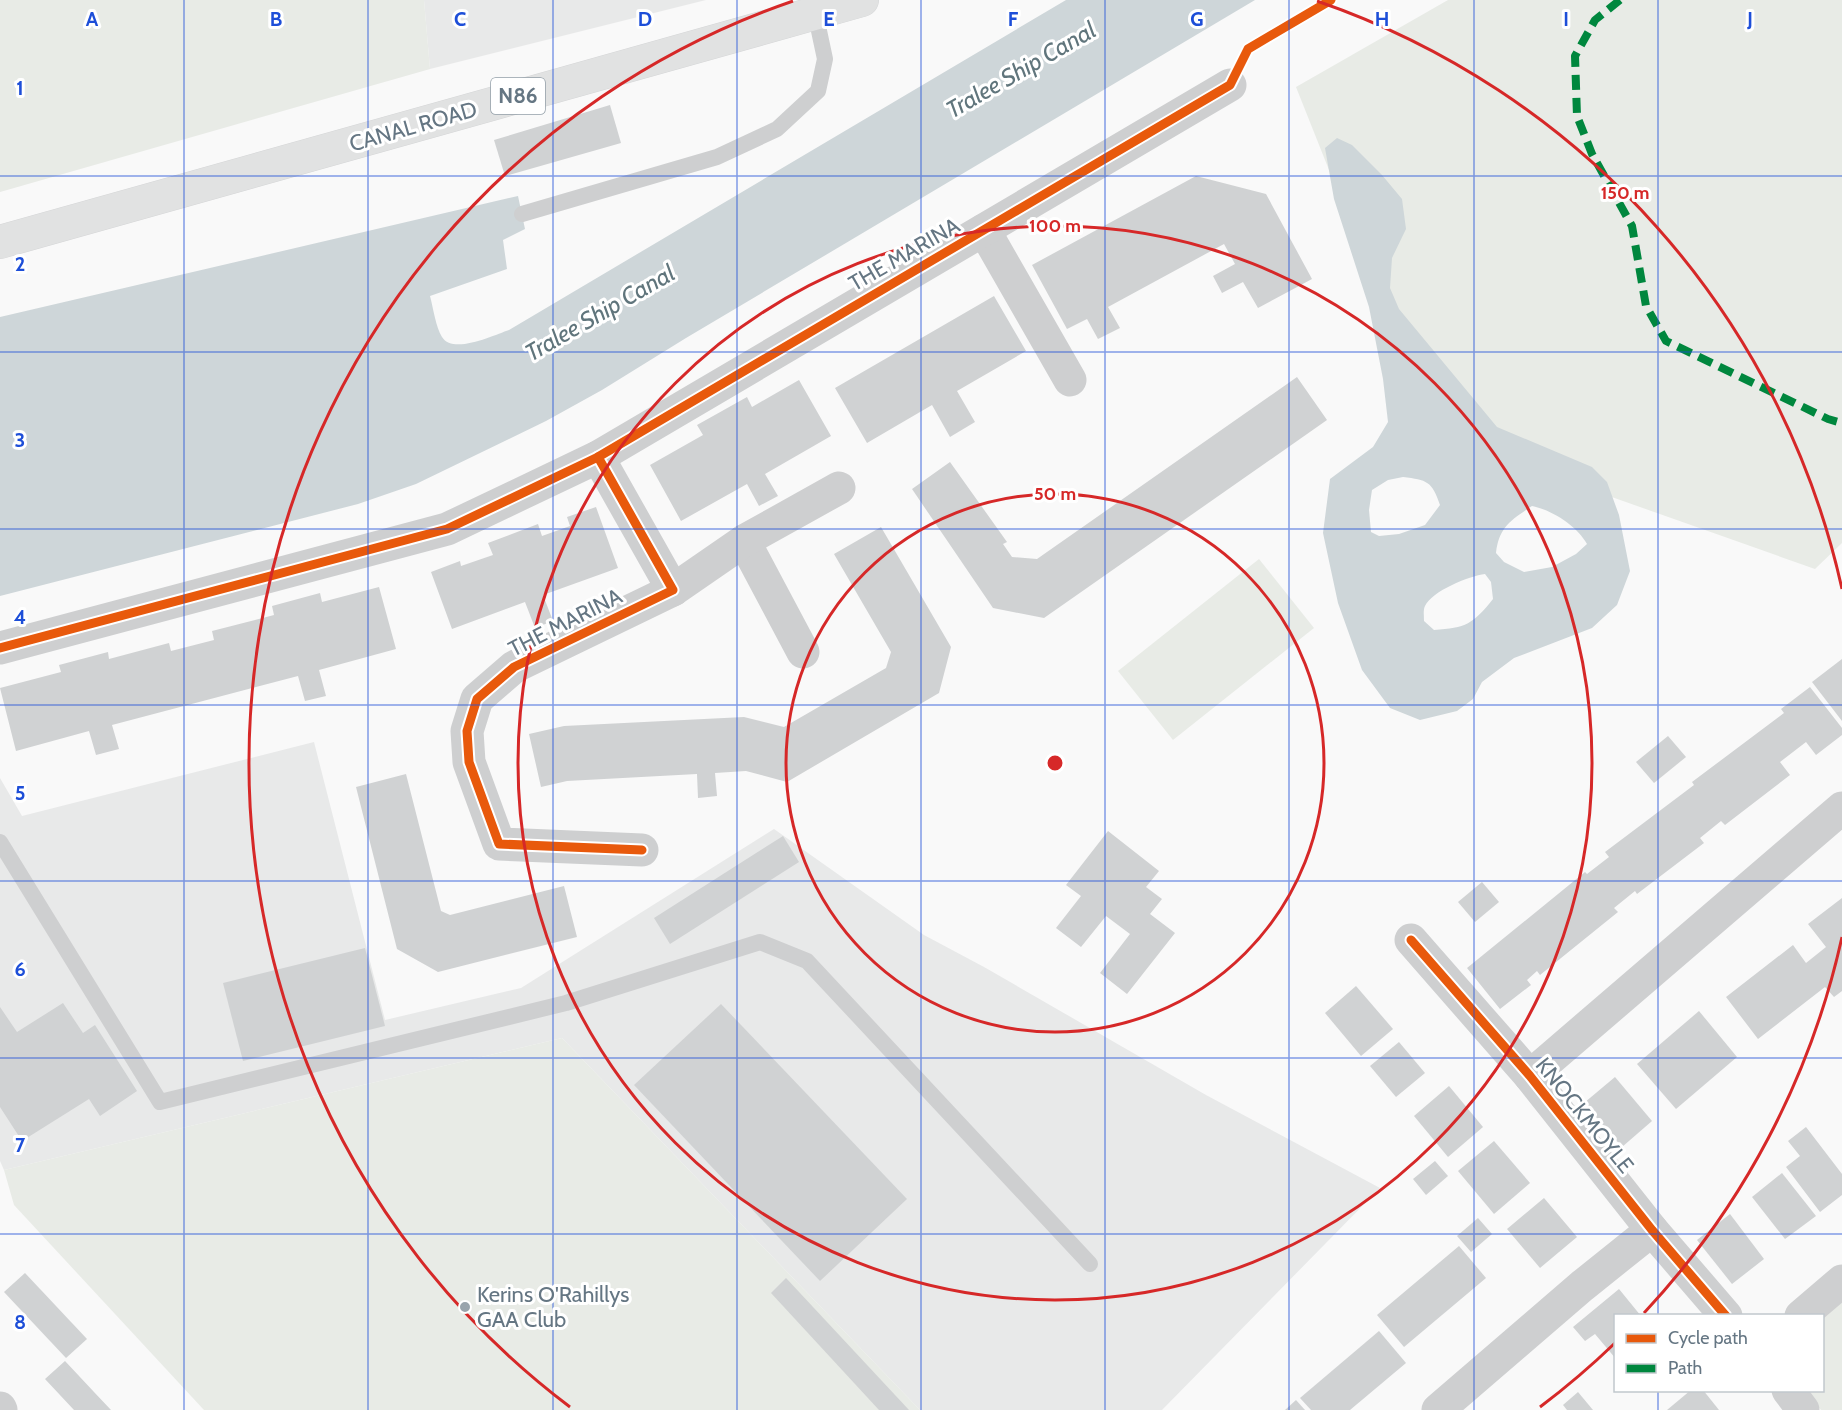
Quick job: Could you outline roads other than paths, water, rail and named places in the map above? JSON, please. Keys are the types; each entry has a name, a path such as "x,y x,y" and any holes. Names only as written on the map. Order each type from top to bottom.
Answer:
{"main road":[{"name":"CANAL ROAD","path":"0,242 862,0"}],"street":[{"name":"THE MARINA","path":"0,648 447,529 598,457 1230,85"},
{"path":"984,230 1071,380"},
{"path":"598,457 673,590"},
{"name":"THE MARINA","path":"642,850 499,844 469,762 467,731 477,699 514,667 673,590 744,541 839,488"},
{"path":"744,541 803,652"},
{"name":"KNOCKMOYLE","path":"1530,1076 1842,808"},
{"name":"KNOCKMOYLE","path":"1411,940 1530,1076 1652,1230 1724,1314"},
{"path":"1438,1410 1582,1286 1652,1230"},
{"path":"1803,1314 1842,1281"},
{"path":"1790,1392 1803,1410"}],"lane":[{"path":"522,214 717,157 777,129 818,91 825,59 815,12"},
{"path":"0,842 160,1102 566,1004 760,942 807,961 1090,1264"}],"water":[{"name":"Tralee Ship Canal","path":"1066,0 1255,0 602,390 546,421 416,484 358,504 0,596 0,317 518,196 525,229 503,240 507,269 430,296 442,337 447,342 455,344 474,342 509,330"},
{"path":"1337,138 1352,145 1402,199 1406,229 1392,258 1390,288 1399,309 1497,427 1592,467 1607,482 1619,515 1630,571 1617,605 1592,628 1514,658 1482,682 1473,699 1457,711 1420,720 1390,708 1362,670 1338,603 1323,533 1330,479 1373,447 1388,422 1383,379 1369,307 1334,199 1325,148","holes":["1403,477 1428,483 1440,505 1425,525 1399,534 1379,536 1371,532 1369,510 1372,490 1388,480","1532,506 1540,508 1570,525 1587,544 1576,554 1552,567 1524,572 1504,562 1496,553 1503,530 1512,520","1485,574 1491,582 1493,599 1480,614 1468,623 1454,628 1434,630 1424,621 1425,606 1429,600 1452,585"]}],"place":[{"name":"Kerins O'Rahillys GAA Club","path":"465,1307"}]}
